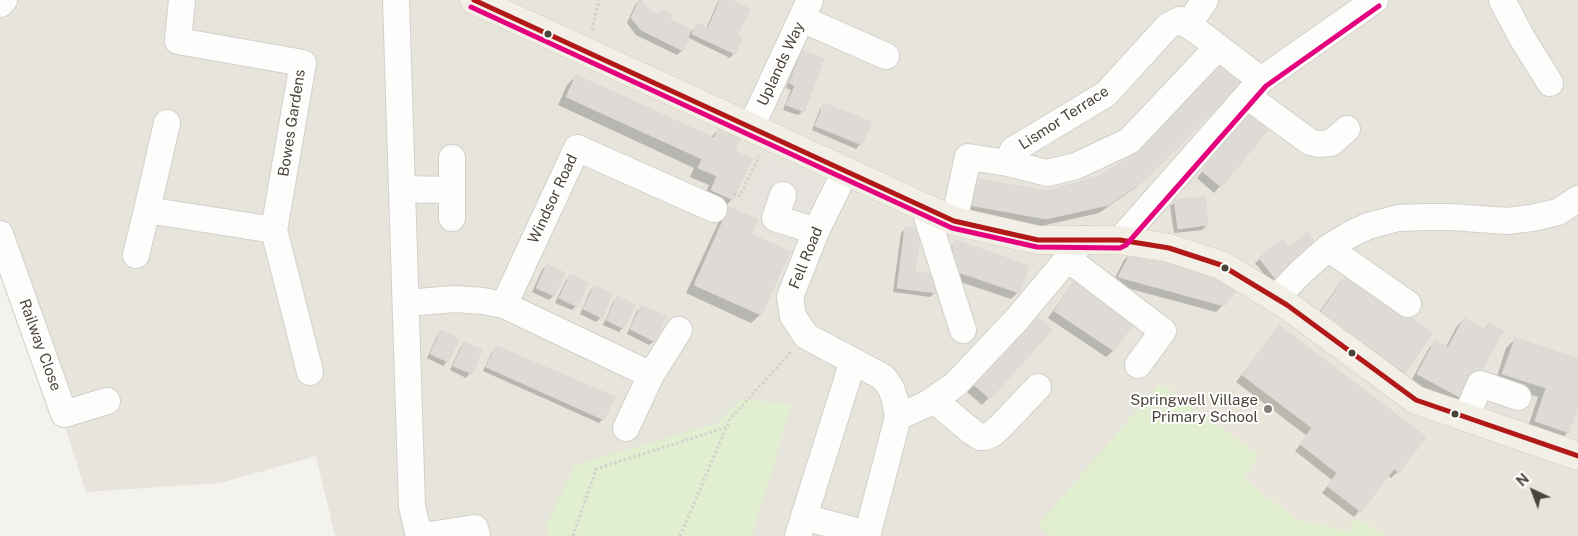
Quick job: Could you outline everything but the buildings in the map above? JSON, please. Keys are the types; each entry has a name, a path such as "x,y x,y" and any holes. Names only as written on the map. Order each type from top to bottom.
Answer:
{"main road":[{"path":"474,0 954,221 1076,249 1120,240 1169,248 1220,265 1276,298 1416,400 1578,456"}],"street":[{"path":"0,4 4,0"},
{"name":"Bowes Gardens","path":"182,0 178,41 303,63 274,230 310,372"},
{"path":"396,0 412,506 419,536"},
{"path":"1120,240 1254,88 1375,0"},
{"path":"1502,0 1527,47 1550,83"},
{"path":"806,10 886,56"},
{"name":"Uplands Way","path":"760,131 806,10"},
{"name":"Lismor Terrace","path":"1008,162 1013,150 1106,94 1168,26 1180,20 1218,47 1295,131 1310,142 1318,144 1331,143 1347,129"},
{"path":"954,221 968,157 1008,162 1047,173 1076,166 1129,141 1218,47"},
{"path":"136,255 167,123"},
{"name":"Windsor Road","path":"504,305 577,148 714,209"},
{"path":"452,158 452,218"},
{"name":"Fell Road","path":"846,170 816,231 790,297 793,316 806,336 883,377 891,388 898,417"},
{"path":"402,189 452,190"},
{"path":"784,195 775,218 816,231"},
{"path":"1276,298 1328,248 1349,234 1368,226 1398,218 1451,217 1507,221 1532,218 1558,212 1578,199"},
{"path":"924,207 964,330"},
{"path":"147,210 274,230"},
{"name":"Railway Close","path":"0,234 64,414 107,401"},
{"path":"1328,248 1408,304"},
{"path":"852,361 801,526 867,535 898,417 934,400 956,384 1018,318 1076,249 1163,331 1138,365"},
{"path":"406,303 455,299 504,305 651,375"},
{"path":"626,428 651,375 678,330"},
{"path":"1466,417 1480,384 1518,397"},
{"path":"934,400 971,431 980,437 985,437 1001,426 1038,387"},
{"path":"424,536 475,528 477,536"}],"path":[{"path":"590,53 592,30 599,0"},
{"path":"714,209 726,190 740,196 760,131"},
{"path":"680,536 730,419 806,336"},
{"path":"572,536 596,469 727,427"}],"shaded area":[{"path":"0,0 1578,0 1578,536 335,536 316,456 221,483 86,492 0,227"},
{"path":"767,159 820,180 794,244 759,230 764,218 746,211"},
{"name":"Springwell Village Primary School","path":"1240,289 1431,435 1486,463 1434,536 1050,536 1038,525"},
{"path":"1486,374 1531,390 1520,420 1475,403"}],"green space":[{"path":"1160,383 1259,455 1244,479 1296,519 1347,531 1357,518 1387,536 1050,536 1038,525"},
{"path":"741,399 792,404 752,536 548,536 547,524 575,465 717,423"}],"transit line":[{"path":"474,0 954,221 1038,240 1120,240 1169,248 1221,265 1287,305 1416,400 1578,456"},
{"path":"471,7 952,228 1037,247 1120,248 1126,245 1266,86 1379,6"}],"place":[{"name":"Springwell Village Primary School","path":"1268,409"}]}
